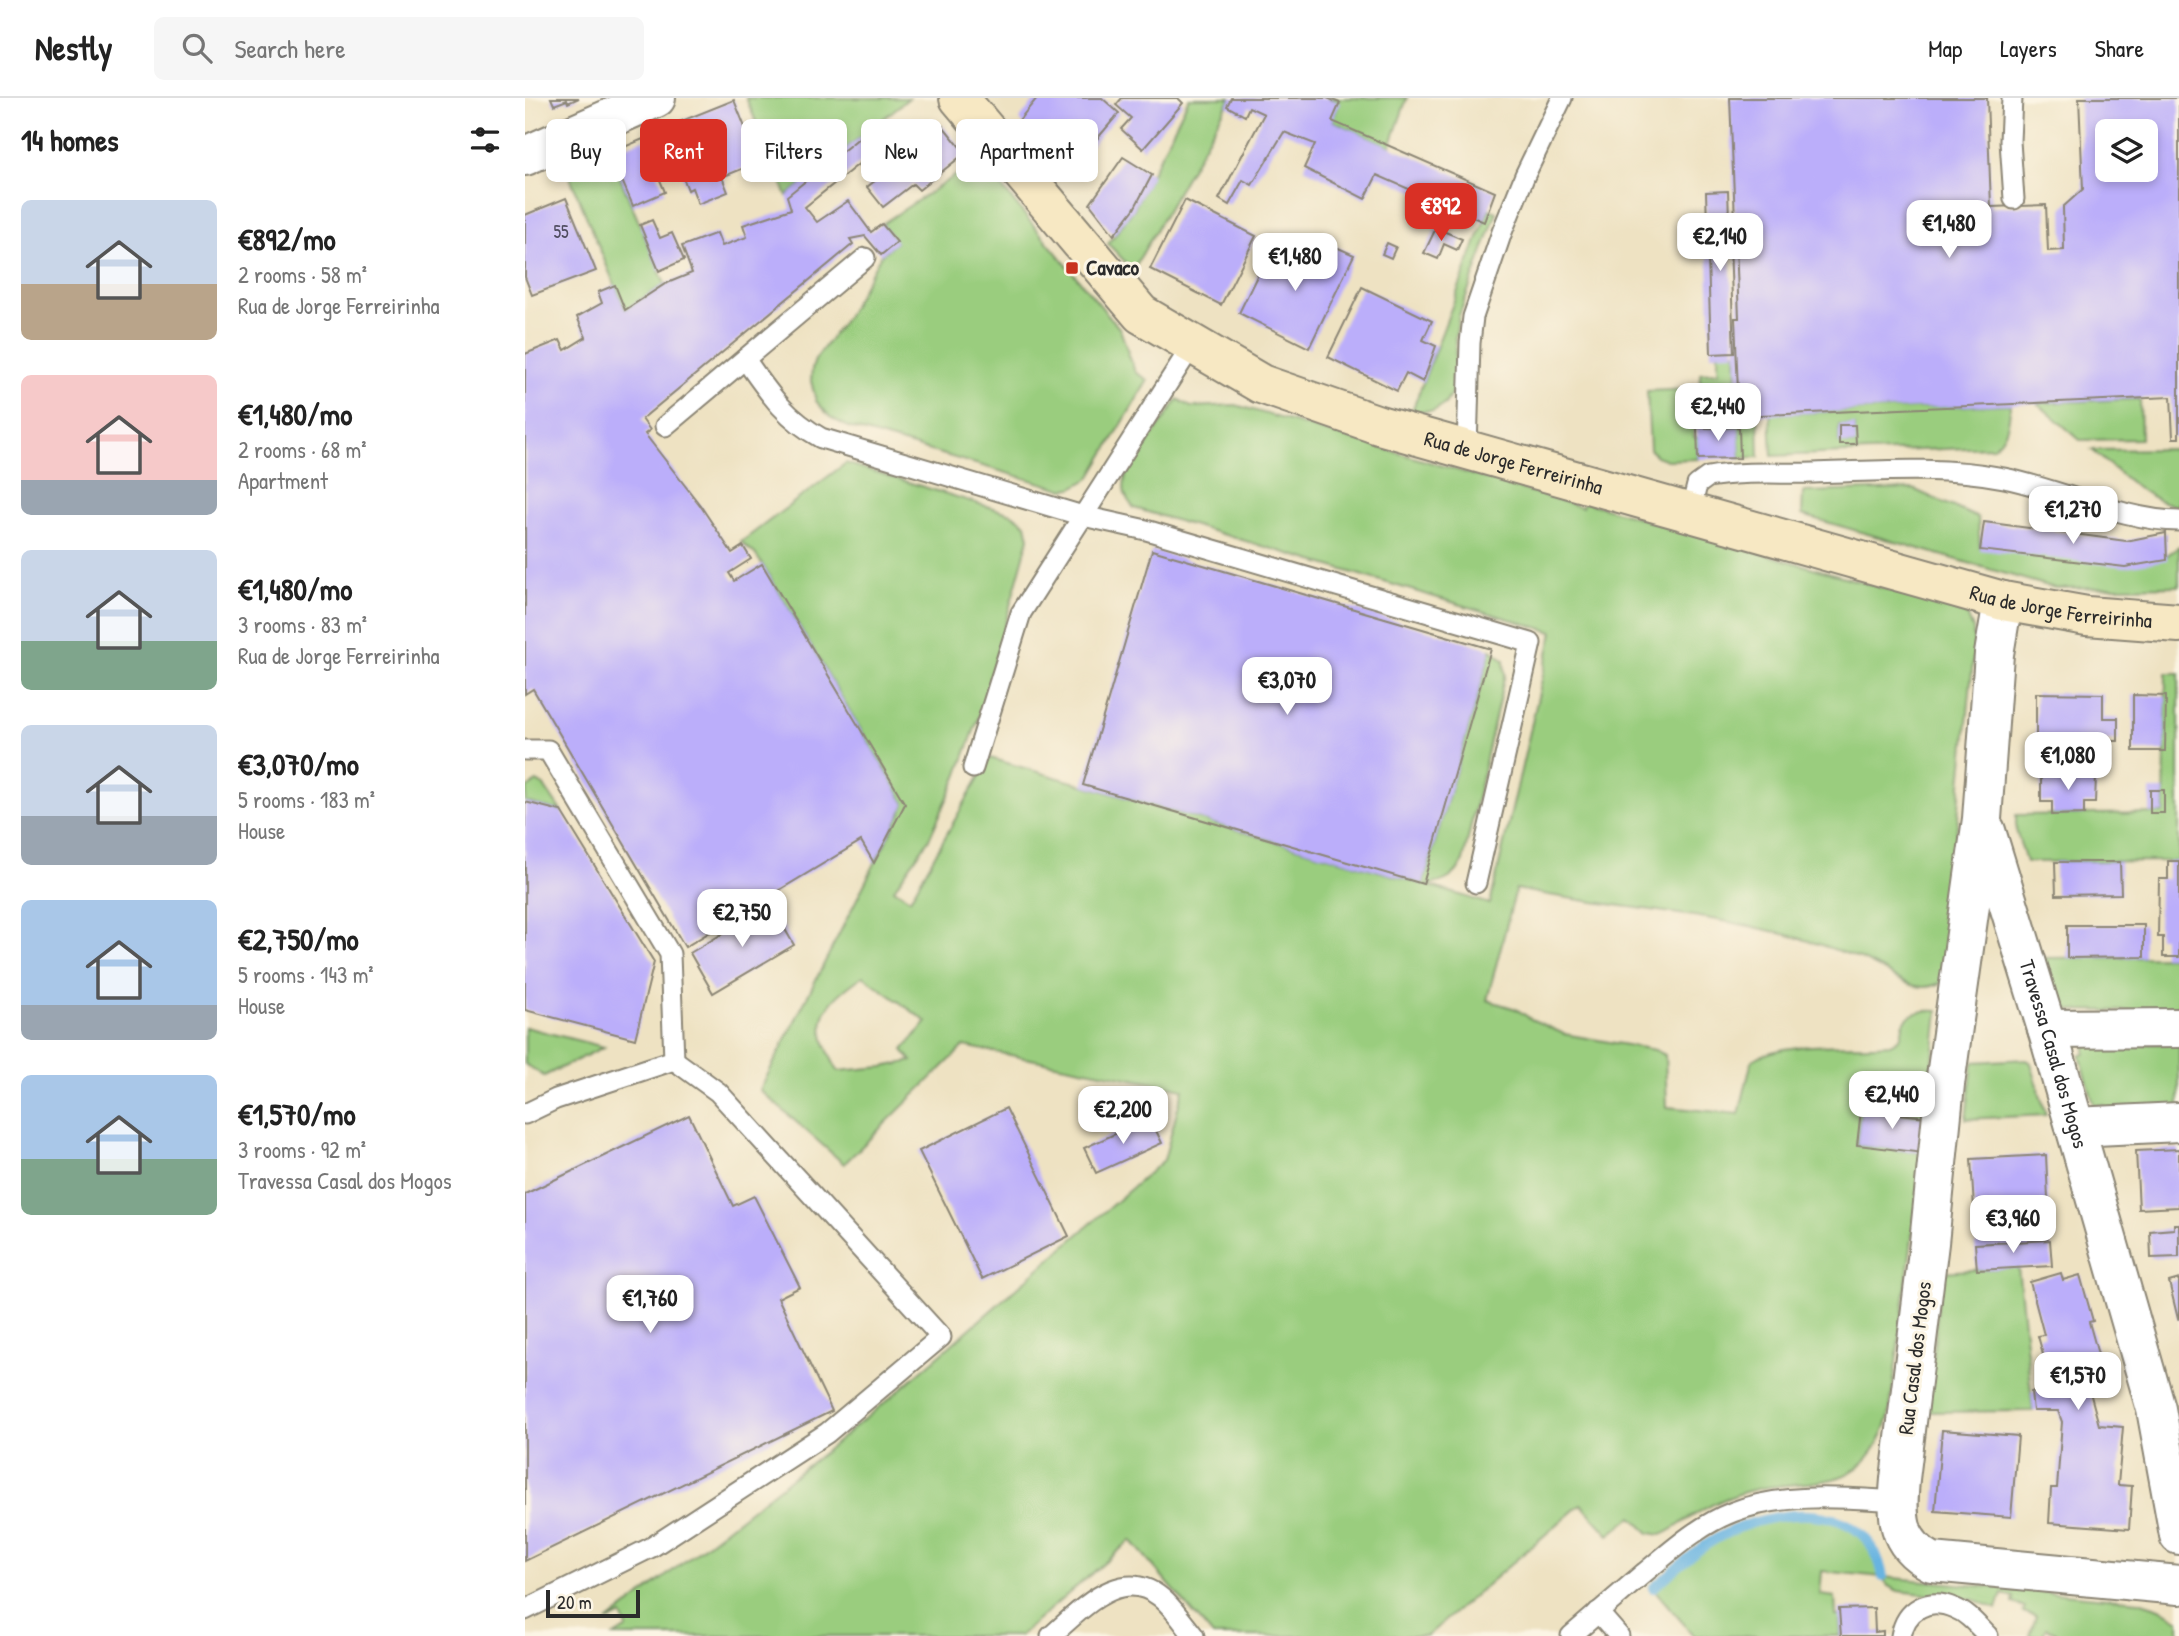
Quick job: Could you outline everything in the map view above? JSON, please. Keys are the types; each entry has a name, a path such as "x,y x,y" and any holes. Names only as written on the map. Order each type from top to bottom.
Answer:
{"street":[{"path":"525,156 656,98"},
{"name":"Rua de Jorge Ferreirinha","path":"959,98 1141,314 1261,384 1344,415 2003,601 2087,616 2179,622"},
{"name":"Rua Casal dos Mogos","path":"2003,601 1994,654 1982,819 1945,1084 1898,1501 1899,1524 1914,1553 1931,1562 2179,1585"},
{"name":"Travessa Casal dos Mogos","path":"1982,819 2047,1029 2161,1431 2179,1535"},
{"path":"2047,1029 2179,1028"},
{"path":"2075,1128 2179,1122"}],"lane":[{"path":"1467,450 1473,317 1520,186 1562,98"},
{"path":"2012,98 2010,141 2014,199"},
{"path":"665,426 865,258"},
{"path":"973,768 1021,613 1193,344"},
{"path":"744,359 778,406 800,425 821,438 1083,516 1146,530 1531,643 1476,883"},
{"path":"1689,513 1697,485 1708,477 1911,470 1966,472 2005,478 2148,518 2179,521"},
{"path":"525,750 548,750 670,954 674,1060"},
{"path":"525,1114 556,1099 674,1060"},
{"path":"525,1609 652,1547 815,1441 941,1337 718,1091 674,1060"},
{"path":"1571,1636 1684,1540 1713,1521 1734,1512 1804,1498 1898,1501"},
{"path":"1051,1636 1097,1596 1115,1587 1134,1587 1150,1591 1165,1601 1194,1636"},
{"path":"1901,1636 1903,1624 1913,1610 1932,1604 1954,1607 1973,1620 1988,1636"},
{"path":"1598,1612 1619,1636"}],"green space":[{"path":"746,98 909,98 883,119 861,119 861,137 847,148 847,119 755,119"},
{"path":"1189,98 1231,98 1133,270 1108,244 1134,209"},
{"path":"1327,98 1407,98 1390,147 1332,121 1339,104"},
{"path":"956,175 956,182 997,182 1120,329 1135,372 1148,380 1090,478 1072,488 1062,489 848,427 830,417 816,401 811,381 815,360 847,316 881,255 896,242 882,224"},
{"path":"572,182 622,182 665,284 625,310"},
{"path":"781,182 804,182 787,196"},
{"path":"1489,209 1497,212 1459,316 1455,339 1456,373 1451,394 1445,404 1433,411 1412,411"},
{"path":"1718,352 1736,352 1738,415 1758,415 1759,457 1740,458 1738,427 1702,428 1700,373 1718,372"},
{"path":"1692,389 1694,437 1698,438 1698,459 1667,460 1656,456 1650,449 1647,391"},
{"path":"1178,399 1191,407 1236,405 1582,507 1584,502 1952,608 1967,615 1973,629 1974,650 1942,982 1932,986 1913,985 1847,954 1748,926 1516,889 1487,1000 1516,1009 1564,1034 1655,1050 1665,1055 1667,1107 1739,1114 1752,1060 1783,1049 1890,1044 1901,1036 1903,1025 1911,1015 1938,1011 1927,1117 1861,1110 1857,1145 1923,1153 1889,1417 1877,1445 1863,1463 1846,1474 1827,1480 1761,1488 1736,1495 1719,1501 1661,1535 1649,1533 1632,1517 1609,1535 1581,1504 1427,1636 1213,1636 1131,1540 1019,1636 614,1636 627,1628 622,1615 607,1622 890,1398 1164,1160 1183,1089 964,1046 844,1164 760,1090 905,804 762,564 741,542 846,463 1012,514 1026,524 1029,538 979,717 957,777 929,839 894,889 910,899 990,758 1423,884 1491,649 1504,660 1505,674 1463,861 1449,878 1427,885 1490,904 1553,632 1134,508 1125,493 1126,475","holes":["863,976 927,1022 903,1050 912,1061 838,1071 829,1054 822,1027 829,1006"]},
{"path":"2140,399 2141,439 2080,440 2037,403"},
{"path":"2010,404 2007,428 2002,439 1993,447 1772,456 1770,414","holes":["1839,425 1855,426 1855,444 1839,443"]},
{"path":"2179,449 2179,507 2143,491 2092,450"},
{"path":"1913,489 1978,518 1980,548 2126,565 2165,557 2179,546 2179,586 2055,588 1802,515 1803,492"},
{"path":"2166,673 2179,673 2179,861 2026,862 2016,830 2016,815 2164,813"},
{"path":"537,782 544,786 561,811 525,802 527,788"},
{"path":"2179,957 2179,1012 2066,1010 2057,1002 2044,958"},
{"path":"525,1027 604,1047 544,1076 525,1064"},
{"path":"2179,1043 2179,1107 2104,1112 2104,1105 2094,1105 2080,1055 2085,1054 2085,1045"},
{"path":"2027,1059 2031,1063 2046,1115 1966,1119 1973,1062"},
{"path":"2018,1267 2033,1411 1928,1412 1941,1272"},
{"path":"1810,1514 1837,1520 1859,1532 1874,1550 1883,1577 2139,1601 2160,1608 2179,1620 2179,1636 2055,1636 2056,1632 2046,1628 2043,1636 2030,1636 2036,1616 2023,1612 2025,1607 2013,1603 2014,1597 2002,1594 1997,1609 1975,1600 1898,1591 1888,1586 1882,1577 1822,1571 1820,1595 1835,1597 1841,1636 1694,1636 1653,1588 1691,1557 1724,1535 1761,1522"}],"building":[{"path":"551,98 579,98 554,105"},
{"path":"1037,98 1102,98 1119,113 1098,138 1098,119 1020,119"},
{"path":"1122,98 1178,98 1183,103 1143,149 1121,129 1131,118 1116,105"},
{"path":"1231,98 1327,98 1340,103 1332,121 1495,192 1484,222 1377,175 1365,199 1304,168 1315,144 1284,132 1252,185 1243,180 1229,205 1219,199 1264,114 1249,107 1245,116 1227,106"},
{"path":"1730,98 1987,98 1991,207 2046,205 2048,251 2064,250 2063,207 2083,189 2079,98 2179,98 2179,438 2173,438 2171,397 1739,416 1735,318 1739,318"},
{"path":"734,100 742,119 741,169 727,175 727,119 686,119"},
{"path":"943,126 956,142 956,160 942,172"},
{"path":"861,136 861,162 847,173 847,148"},
{"path":"640,140 640,182 661,182 665,192 633,206 623,182 626,182 626,146"},
{"path":"1123,157 1152,175 1134,209 1114,235 1090,204"},
{"path":"685,182 724,182 728,192 698,204 692,188 688,190"},
{"path":"804,182 836,182 805,207 817,222 848,201 871,232 882,224 897,242 881,255 865,236 850,239 853,244 642,419 650,430 645,434 700,505 732,553 743,546 751,559 729,573 734,581 762,564 905,804 874,863 861,841 685,947 533,689 525,694 525,354 560,340 565,350 586,337 577,317 602,303 598,292 615,285 625,310 665,284 692,273 682,246 717,233 722,246 747,237 743,225 791,209 787,196"},
{"path":"874,182 929,182 919,190 913,184 883,207 867,187"},
{"path":"1728,191 1734,353 1711,354 1706,192"},
{"path":"566,198 596,271 532,295 525,277 525,215"},
{"path":"1185,200 1256,236 1221,305 1150,269"},
{"path":"652,220 660,238 672,233 684,260 659,271 640,225"},
{"path":"1436,228 1462,239 1457,250 1444,244 1438,259 1424,253"},
{"path":"1273,243 1323,267 1334,246 1354,255 1309,348 1239,313"},
{"path":"1387,243 1396,247 1391,258 1382,254"},
{"path":"1362,287 1432,321 1423,340 1436,346 1423,382 1406,373 1397,391 1328,357"},
{"path":"1839,425 1855,425 1856,444 1839,444"},
{"path":"1739,427 1740,458 1698,459 1697,428"},
{"path":"1984,522 2126,541 2166,533 2167,560 2125,567 1980,550"},
{"path":"1152,550 1491,649 1423,884 1083,785"},
{"path":"2036,693 2103,694 2103,718 2118,718 2118,741 2103,741 2102,757 2036,756"},
{"path":"2133,695 2166,696 2165,751 2133,751"},
{"path":"2041,774 2096,775 2095,803 2084,803 2084,814 2052,815 2052,802 2041,802"},
{"path":"2150,790 2164,790 2164,813 2150,813"},
{"path":"525,802 561,811 654,962 635,1039 525,1010"},
{"path":"2168,861 2179,861 2179,957 2163,957 2163,937 2158,937 2159,879 2168,879"},
{"path":"2055,862 2120,862 2121,894 2056,895"},
{"path":"771,905 794,945 713,993 690,953"},
{"path":"2067,925 2144,925 2144,957 2067,958"},
{"path":"1006,1108 1069,1236 982,1279 919,1151"},
{"path":"1861,1110 1927,1117 1923,1153 1857,1145"},
{"path":"689,1115 733,1206 754,1196 800,1287 778,1298 832,1411 525,1561 525,1194"},
{"path":"1150,1118 1162,1143 1096,1173 1084,1148"},
{"path":"2179,1149 2179,1207 2139,1209 2136,1151"},
{"path":"2046,1155 2049,1221 1975,1225 1971,1159"},
{"path":"2174,1224 2179,1224 2179,1257 2151,1258 2150,1231 2174,1229"},
{"path":"2050,1240 2052,1266 1977,1270 1975,1244"},
{"path":"2061,1273 2063,1280 2080,1275 2093,1321 2089,1322 2104,1376 2087,1381 2099,1425 2123,1427 2118,1485 2132,1486 2129,1529 2049,1523 2051,1488 2057,1488 2062,1422 2058,1411 2033,1411 2031,1392 2052,1386 2038,1336 2044,1335 2030,1282"},
{"path":"2179,1279 2179,1318 2178,1319 2169,1282"},
{"path":"1942,1430 2018,1436 2011,1517 1935,1511"},
{"path":"1874,1608 1875,1632 1883,1631 1883,1636 1841,1636 1839,1609"}],"waterway":[{"path":"1653,1588 1694,1553 1721,1536 1743,1526 1793,1515 1840,1521 1860,1533 1874,1551 1883,1577"}],"place":[{"name":"Cavaco","path":"1072,268"}]}
